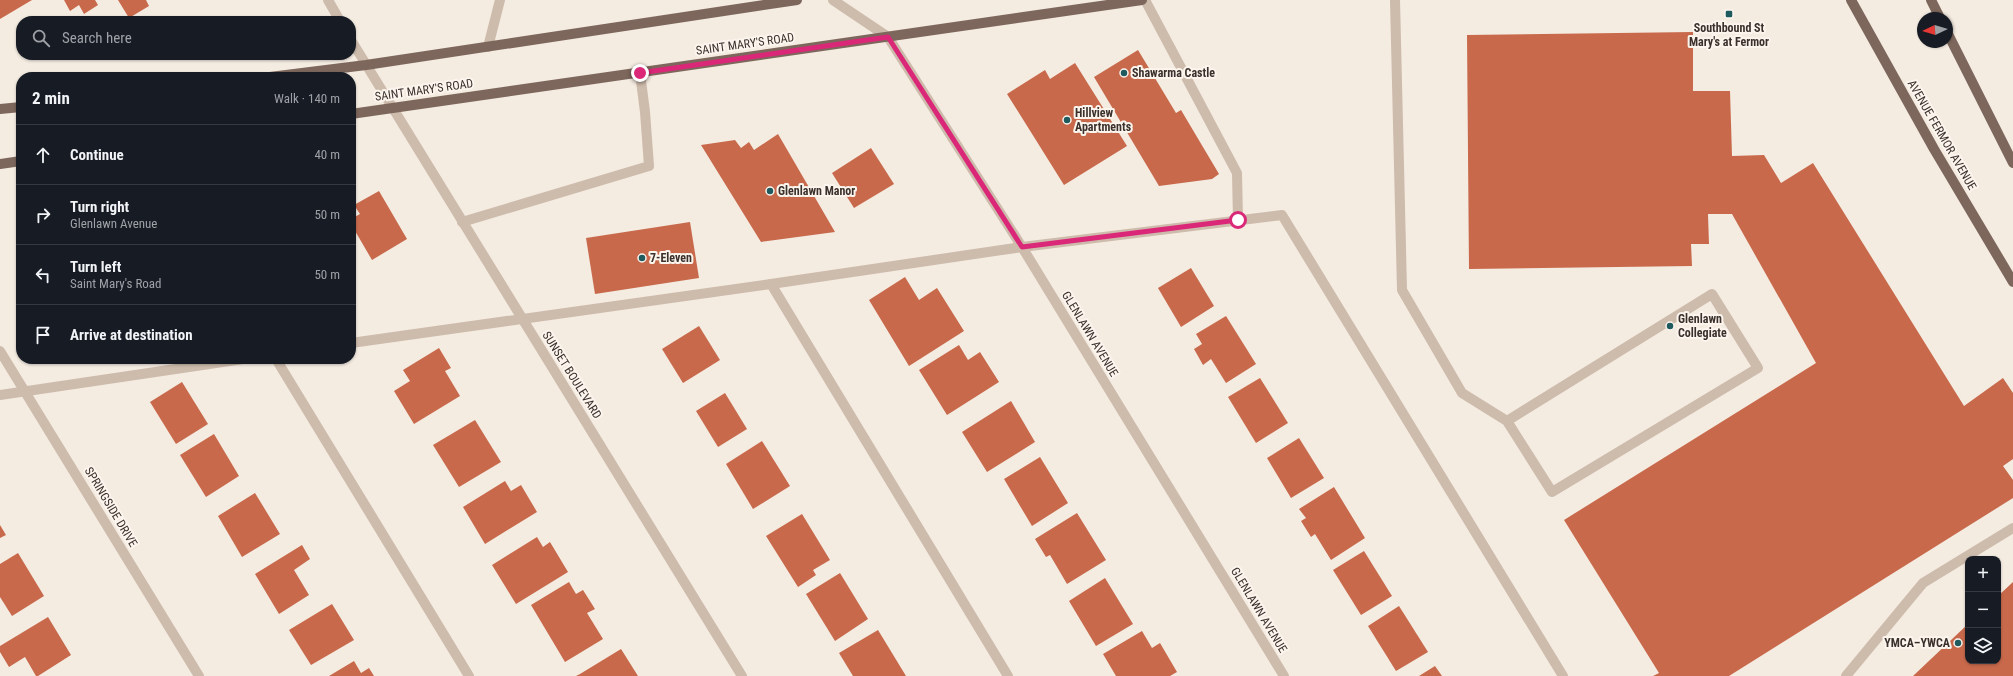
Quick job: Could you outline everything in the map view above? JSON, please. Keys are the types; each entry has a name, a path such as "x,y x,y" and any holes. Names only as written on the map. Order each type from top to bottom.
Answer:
{"main road":[{"path":"314,72 366,66 797,0"},
{"name":"SAINT MARY'S ROAD","path":"356,113 1144,0"},
{"name":"AVENUE FERMOR AVENUE","path":"1851,0 1934,149 2013,282"},
{"path":"1931,0 1937,12"},
{"path":"1953,44 2013,163"},
{"path":"0,110 16,108"},
{"path":"0,164 16,162"}],"street":[{"path":"328,0 337,16"},
{"path":"488,47 500,0"},
{"name":"GLENLAWN AVENUE","path":"832,0 888,37 1022,247 1284,676"},
{"path":"1144,0 1237,173 1238,220"},
{"path":"1395,0 1402,290 1462,393 1507,420 1552,492 1758,368 1712,294 1507,420"},
{"name":"SUNSET BOULEVARD","path":"356,49 742,676"},
{"path":"462,222 649,166 645,112 640,73"},
{"path":"356,342 1022,247 1282,215 1563,676"},
{"path":"771,284 1008,676"},
{"name":"SPRINGSIDE DRIVE","path":"0,351 199,676"},
{"path":"0,395 209,364"},
{"path":"279,364 469,676"},
{"path":"1846,676 1923,583 2013,528"}],"building":[{"path":"0,0 32,0 0,19"},
{"path":"64,0 95,0 98,5 84,14 79,5 70,11"},
{"path":"118,0 146,0 149,6 132,16 128,16"},
{"path":"1693,32 1693,91 1730,91 1732,156 1764,155 1781,183 1813,163 1964,406 2003,378 2013,393 2013,459 2003,466 2013,480 2013,498 1729,676 1653,676 1659,673 1564,520 1816,363 1732,214 1708,214 1709,244 1691,244 1692,266 1469,269 1467,35"},
{"path":"1138,50 1176,113 1181,110 1219,174 1212,179 1159,186 1094,77"},
{"name":"Hillview Apartments","path":"1075,63 1127,146 1064,185 1007,94 1045,70 1050,79"},
{"name":"Glenlawn Manor","path":"778,134 835,232 761,242 701,145 735,140 741,148 749,142 754,150"},
{"path":"871,148 894,184 854,208 832,173"},
{"path":"379,191 407,239 372,260 356,233 356,216 360,214 356,208 356,204"},
{"name":"7-Eleven","path":"690,222 699,278 595,294 586,238"},
{"path":"1191,268 1214,306 1181,327 1158,288"},
{"path":"905,277 919,300 937,288 964,331 909,366 869,300"},
{"path":"1226,316 1256,364 1226,383 1211,359 1203,365 1194,349 1202,344 1196,334"},
{"path":"699,326 720,360 683,383 662,349"},
{"path":"959,345 968,360 980,352 999,382 947,415 919,370"},
{"path":"439,348 451,368 445,371 460,396 414,424 394,391 410,381 403,370"},
{"path":"1260,378 1288,423 1256,443 1228,397"},
{"path":"182,382 208,424 176,444 150,402"},
{"path":"725,393 747,429 718,447 696,411"},
{"path":"1011,401 1035,442 987,472 962,432"},
{"path":"475,420 501,462 459,487 433,445"},
{"path":"214,434 239,476 206,497 180,455"},
{"path":"1299,438 1324,478 1291,498 1267,458"},
{"path":"762,441 790,486 753,509 726,464"},
{"path":"1040,457 1068,503 1032,526 1004,479"},
{"path":"505,481 511,491 521,485 537,512 485,544 463,507"},
{"path":"1334,487 1365,538 1331,560 1315,534 1311,537 1301,521 1306,518 1299,509"},
{"path":"255,493 280,534 242,557 218,516"},
{"path":"1077,513 1106,560 1067,584 1050,555 1046,557 1035,539"},
{"path":"802,514 830,560 813,570 816,575 798,587 766,536"},
{"path":"0,525 6,535 0,538"},
{"path":"537,537 543,547 550,542 568,572 516,604 492,565"},
{"path":"302,545 310,559 294,570 309,595 279,614 255,574"},
{"path":"1364,551 1392,596 1361,615 1333,570"},
{"path":"18,553 44,596 12,616 0,597 0,564"},
{"path":"840,573 868,619 835,641 806,594"},
{"path":"1105,578 1133,624 1096,646 1069,601"},
{"path":"569,582 576,594 583,590 595,609 587,613 603,639 565,662 531,605"},
{"name":"YMCA–YWCA","path":"2013,582 2013,676 1913,676 1965,627 1965,664 2001,664 2001,593"},
{"path":"332,604 354,640 311,665 289,630"},
{"path":"1399,606 1428,652 1396,671 1368,626"},
{"path":"48,617 71,655 38,676 36,676 25,657 9,667 0,652 0,646"},
{"path":"878,630 906,676 853,676 839,653"},
{"path":"1142,631 1152,648 1160,643 1177,672 1170,676 1116,676 1103,654"},
{"path":"621,649 638,676 576,676 580,674"},
{"path":"354,661 361,673 369,668 374,676 329,676"},
{"path":"1435,666 1442,676 1419,676"}],"place":[{"name":"Southbound St Mary's at Fermor","path":"1729,14"},
{"name":"Shawarma Castle","path":"1124,73"},
{"name":"Hillview Apartments","path":"1067,120"},
{"name":"Glenlawn Manor","path":"770,191"},
{"name":"7-Eleven","path":"642,258"},
{"name":"Glenlawn Collegiate","path":"1670,326"},
{"name":"YMCA–YWCA","path":"1958,643"}],"route":[{"path":"640,73 888,37 1022,247 1238,220"}]}
